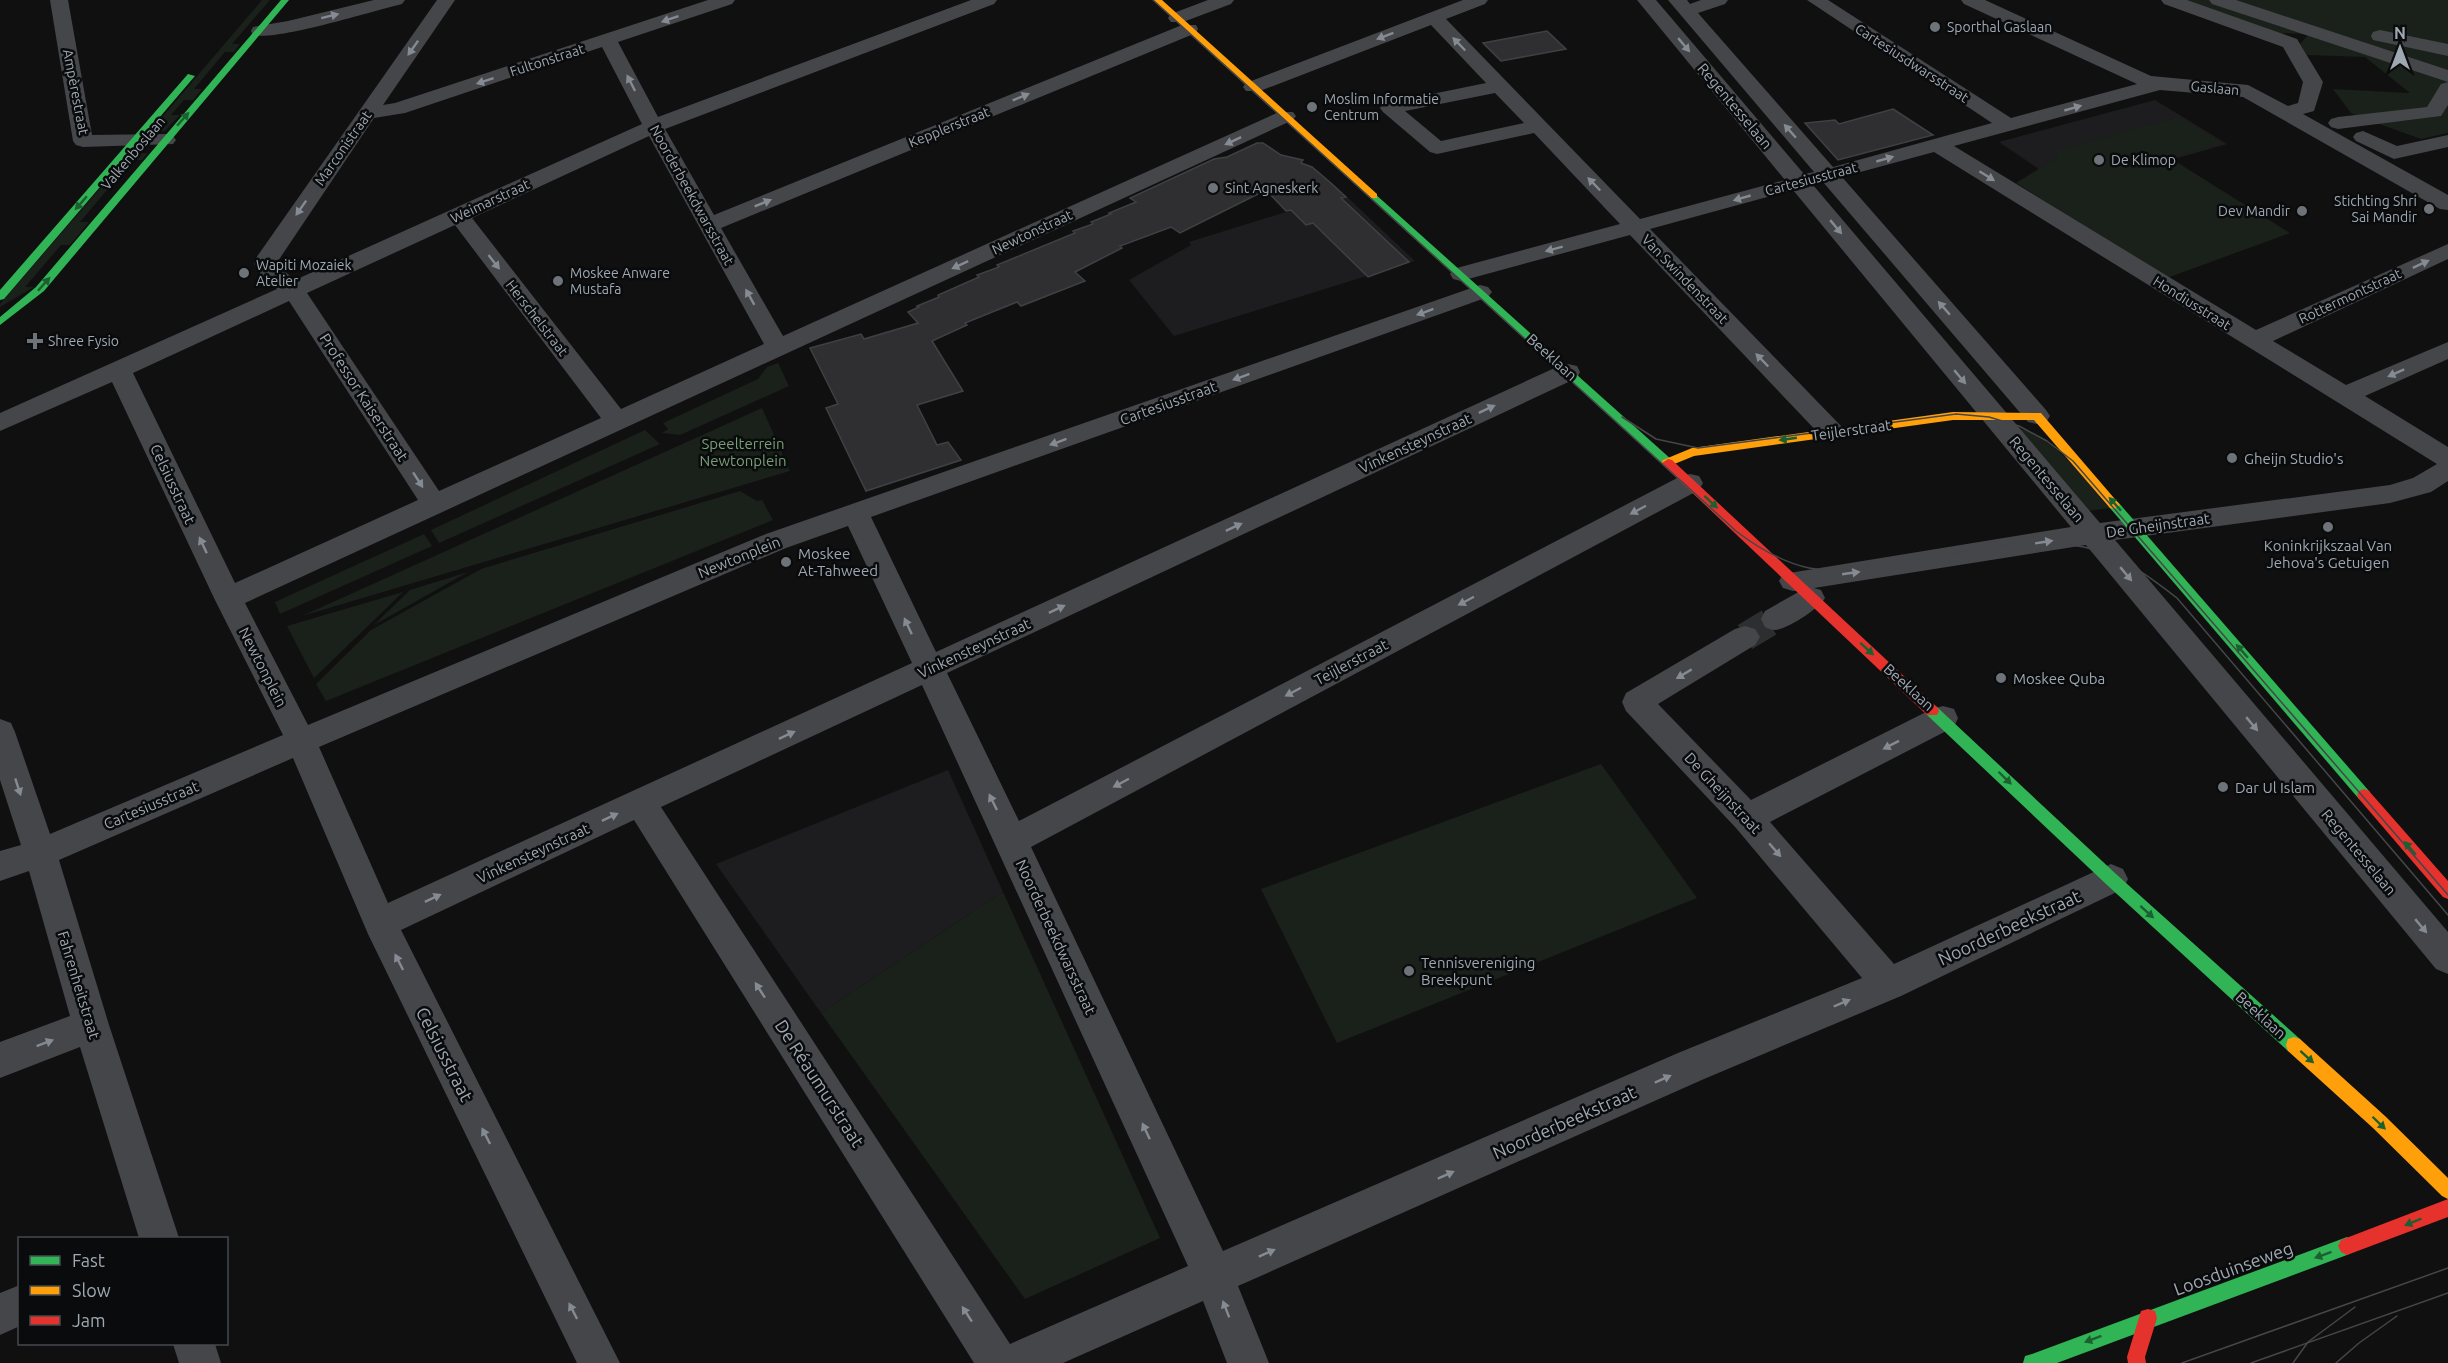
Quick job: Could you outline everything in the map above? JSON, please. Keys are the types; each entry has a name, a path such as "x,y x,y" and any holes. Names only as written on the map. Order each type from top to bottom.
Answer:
{"street":[{"name":"Ampèrestraat","path":"59,0 83,141 166,140"},
{"name":"Valkenboslaan","path":"0,322 40,289 285,0"},
{"path":"260,31 288,27 396,0"},
{"name":"Marconistraat","path":"294,291 270,271 265,264 267,258 446,0"},
{"name":"Fultonstraat","path":"367,113 399,109 726,0"},
{"name":"Weimarstraat","path":"0,423 653,126 988,0"},
{"name":"Beeklaan","path":"1157,0 1690,483 1802,590 1943,718 2111,879 2371,1114 2448,1190"},
{"name":"Kepplerstraat","path":"709,225 1183,23 1225,0"},
{"path":"1253,87 1479,0"},
{"name":"Regentesselaan","path":"1647,0 2448,958"},
{"path":"1682,5 1719,0"},
{"name":"Cartesiusdwarsstraat","path":"1816,0 2008,125"},
{"name":"Gaslaan","path":"1970,0 2144,80 2160,84 2248,91 2448,204"},
{"path":"2170,0 2304,32 2448,50"},
{"path":"2218,0 2304,32 2448,76"},
{"path":"2272,0 2304,32"},
{"name":"Regentesselaan","path":"1682,5 2448,892"},
{"name":"Van Swindenstraat","path":"1434,17 1832,432"},
{"path":"2304,32 2290,43 2313,82 2307,107"},
{"name":"Noorderbeekdwarsstraat","path":"608,40 653,126 778,348"},
{"name":"Valkenboslaan","path":"0,297 203,61"},
{"name":"Cartesiusstraat","path":"1461,274 2160,84"},
{"path":"1499,86 1390,108 1437,148 1538,126"},
{"path":"2338,123 2434,112 2448,88"},
{"path":"2287,112 2307,107 2394,153 2448,141"},
{"name":"Newtonstraat","path":"778,348 1286,116"},
{"name":"Hondiusstraat","path":"1937,145 2448,459"},
{"name":"Herschelstraat","path":"459,216 616,420"},
{"name":"Rottermontstraat","path":"2253,340 2448,251"},
{"name":"Professor Kaiserstraat","path":"294,291 434,504"},
{"name":"Cartesiusstraat","path":"856,514 1480,292"},
{"path":"228,598 778,348"},
{"path":"2344,396 2448,350"},
{"name":"Celsiusstraat","path":"119,370 228,598"},
{"name":"Vinkensteynstraat","path":"380,923 1568,372"},
{"name":"Teijlerstraat","path":"1667,463 1692,452 1953,416 2037,416"},
{"name":"De Gheijnstraat","path":"1775,619 1802,590 2093,534 2390,494 2422,484 2448,470"},
{"name":"Teijlerstraat","path":"1011,841 1690,483"},
{"name":"Noorderbeekdwarsstraat","path":"856,514 1214,1277 1248,1363"},
{"name":"Newtonplein","path":"228,598 301,741 776,541 856,514"},
{"name":"De Gheijnstraat","path":"1745,637 1637,702 1747,818 1889,984"},
{"name":"Beeklaan","path":"1747,818 1943,718"},
{"name":"Fahrenheitstraat","path":"0,732 40,853 91,1025 158,1237"},
{"name":"Cartesiusstraat","path":"0,867 40,853 301,741"},
{"name":"Celsiusstraat","path":"301,741 380,923 599,1363"},
{"name":"De Réaumurstraat","path":"641,803 998,1363"},
{"name":"Noorderbeekstraat","path":"1015,1363 1691,1066 1889,984 2111,879"},
{"path":"0,1060 91,1025"},
{"name":"Loosduinseweg","path":"2032,1363 2448,1208"},
{"path":"0,1314 18,1306"},
{"path":"2137,1363 2136,1357 2148,1318"},
{"path":"194,1345 200,1363"}],"shaded area":[{"name":"De Klimop","path":"2155,100 2227,144 2068,189 1999,142"},
{"path":"1344,194 1415,261 1174,336 1129,280 1191,245 1189,242"},
{"path":"948,770 1003,892 821,1013 716,864"}],"green space":[{"path":"262,0 270,0 232,44 240,44 234,52 225,52 194,89 202,89 193,100 184,100 171,115 180,115 165,131 154,133 152,129"},
{"path":"2182,0 2448,0 2448,133 2421,139 2351,113 2333,89 2410,93 2365,57 2307,55 2300,44 2309,34 2274,33"},
{"path":"2179,117 2222,143 2170,158 2290,233 2167,278 2016,183 2058,157 2055,151"},
{"path":"148,153 142,160 132,160 80,222 89,222 70,245 61,245 25,287 34,287 0,307 0,304 130,154"},
{"path":"778,363 789,386 680,435 662,433 668,429 663,423 758,379 767,367"},
{"name":"Speelterrein Newtonplein","path":"762,408 790,471 302,616"},
{"path":"2012,428 2040,437 2053,447 2066,458 2110,508 2080,512"},
{"path":"645,430 660,444 439,543 431,530"},
{"path":"740,491 757,501 762,500 773,520 326,701 316,684 371,630 481,569"},
{"path":"424,534 432,546 280,614 275,602"},
{"path":"468,572 374,625 410,590"},
{"path":"403,592 316,676 314,678 287,626"},
{"name":"Tennisvereniging Breekpunt","path":"1601,764 1697,898 1337,1043 1261,889"},
{"path":"1003,892 1160,1238 1025,1299 821,1013"}],"building":[{"path":"1547,31 1566,49 1501,61 1483,43"},
{"path":"1893,109 1933,135 1838,160 1805,123 1835,120 1839,124"},
{"path":"1257,143 1263,143 1281,155 1303,160 1301,163 1312,167 1346,197 1341,198 1409,262 1368,277 1313,223 1306,225 1291,210 1286,211 1266,190 1180,233 1171,227 1120,246 1122,248 1075,272 1085,281 1021,306 1017,302 965,323 967,325 932,341 963,391 917,405 937,445 948,442 961,460 866,491 826,408 838,404 810,348 861,334 864,339 918,323 908,312 919,307 917,306 979,277 977,275 999,267 997,265 1075,233 1073,231 1093,224 1091,222 1136,202 1130,198 1214,159 1227,157"}],"tunnel":[{"path":"1745,637 1775,619"}],"tram line":[{"path":"1153,0 1736,531 1762,549 1799,565 1816,569 1838,570 1896,564 2014,544 2071,545 2110,555 2149,577 2177,598 2448,915"},
{"path":"1622,417 1656,439 1698,448 1956,414 1989,417 2019,426 2047,441 2073,461 2448,895"},
{"path":"2182,1363 2448,1268"},
{"path":"2307,1343 2448,1293"},
{"path":"2307,1343 2355,1307"},
{"path":"2336,1363 2359,1343 2397,1316"},
{"path":"2251,1363 2307,1343"},
{"path":"2293,1363 2307,1343"}],"traffic: fast":[{"path":"0,322 40,289 285,0"},
{"path":"0,297 191,76"},
{"path":"1374,196 1668,463"},
{"path":"2114,505 2364,795"},
{"path":"1932,711 2111,879 2294,1045"},
{"path":"2032,1363 2347,1246"}],"traffic: slow":[{"path":"1157,0 1374,196"},
{"path":"1667,463 1692,452 1953,416 2037,416 2114,505"},
{"path":"2294,1045 2379,1122 2448,1190"}],"traffic: jam":[{"path":"1668,463 1932,711"},
{"path":"2364,795 2448,892"},
{"path":"2347,1246 2448,1208"},
{"path":"2137,1363 2136,1357 2148,1318"}],"place":[{"name":"Sporthal Gaslaan","path":"1935,27"},
{"name":"Moslim Informatie Centrum","path":"1312,107"},
{"name":"De Klimop","path":"2099,160"},
{"name":"Sint Agneskerk","path":"1213,188"},
{"name":"Stichting Shri Sai Mandir","path":"2429,209"},
{"name":"Dev Mandir","path":"2302,211"},
{"name":"Wapiti Mozaiek Atelier","path":"244,273"},
{"name":"Moskee Anware Mustafa","path":"558,281"},
{"name":"Shree Fysio","path":"35,341"},
{"name":"Gheijn Studio's","path":"2232,458"},
{"name":"Koninkrijkszaal Van Jehova's Getuigen","path":"2328,527"},
{"name":"Moskee At-Tahweed","path":"786,562"},
{"name":"Moskee Quba","path":"2001,678"},
{"name":"Dar Ul Islam","path":"2223,787"},
{"name":"Tennisvereniging Breekpunt","path":"1409,971"}]}
